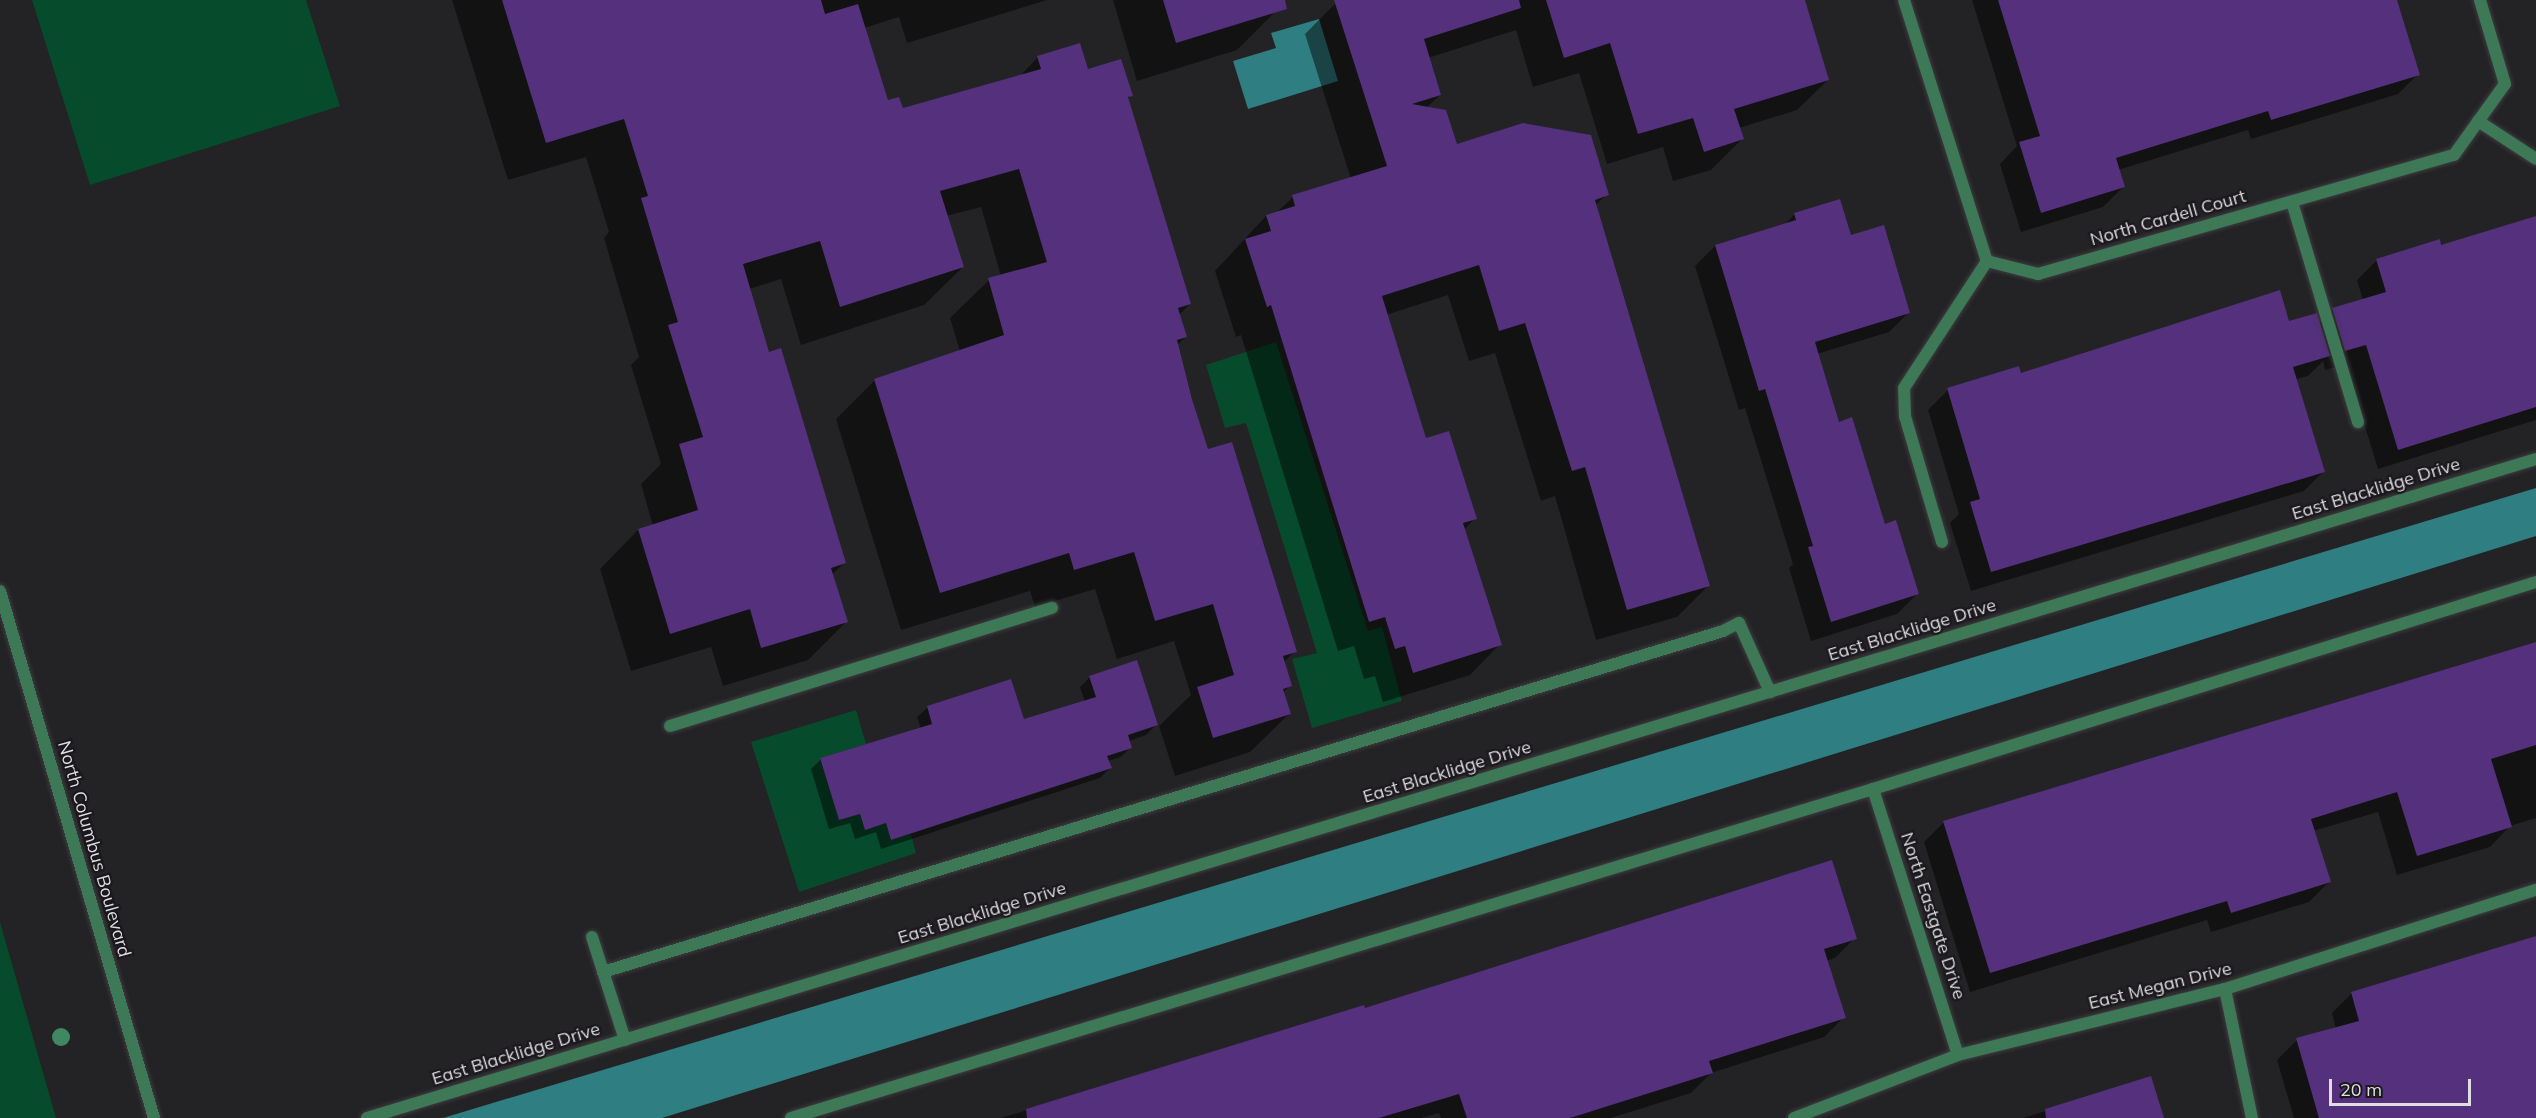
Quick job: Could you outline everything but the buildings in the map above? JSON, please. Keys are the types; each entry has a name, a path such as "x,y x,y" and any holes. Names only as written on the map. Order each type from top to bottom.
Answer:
{"street":[{"path":"1905,0 1987,261 1904,388 1905,416 1942,542"},
{"name":"North Cardell Court","path":"1987,261 2038,274 2454,155 2505,84 2480,0"},
{"path":"2478,121 2536,159"},
{"path":"2292,202 2358,422"},
{"name":"East Blacklidge Drive","path":"367,1118 2536,459"},
{"path":"791,1118 1873,789 2536,582"},
{"name":"North Columbus Boulevard","path":"0,591 154,1118"},
{"path":"670,726 1052,608"},
{"path":"603,972 1700,638 1739,623 1770,692"},
{"name":"North Eastgate Drive","path":"1873,789 1958,1055"},
{"name":"East Megan Drive","path":"1794,1118 1958,1055 2225,989 2536,890"},
{"path":"592,937 625,1040"},
{"path":"2225,989 2252,1118"}],"green space":[{"path":"32,0 306,0 340,106 90,185"},
{"path":"1276,342 1368,631 1382,627 1402,701 1312,728 1292,659 1317,653 1246,423 1225,428 1206,365"},
{"path":"856,710 866,744 820,758 839,820 860,814 865,829 886,823 891,840 911,834 916,853 799,892 751,742"},
{"path":"0,922 56,1118 0,1118"}],"water":[{"path":"1319,19 1338,81 1248,109 1233,61 1276,48 1271,33"},
{"path":"2536,488 2536,536 662,1118 443,1118"}]}
